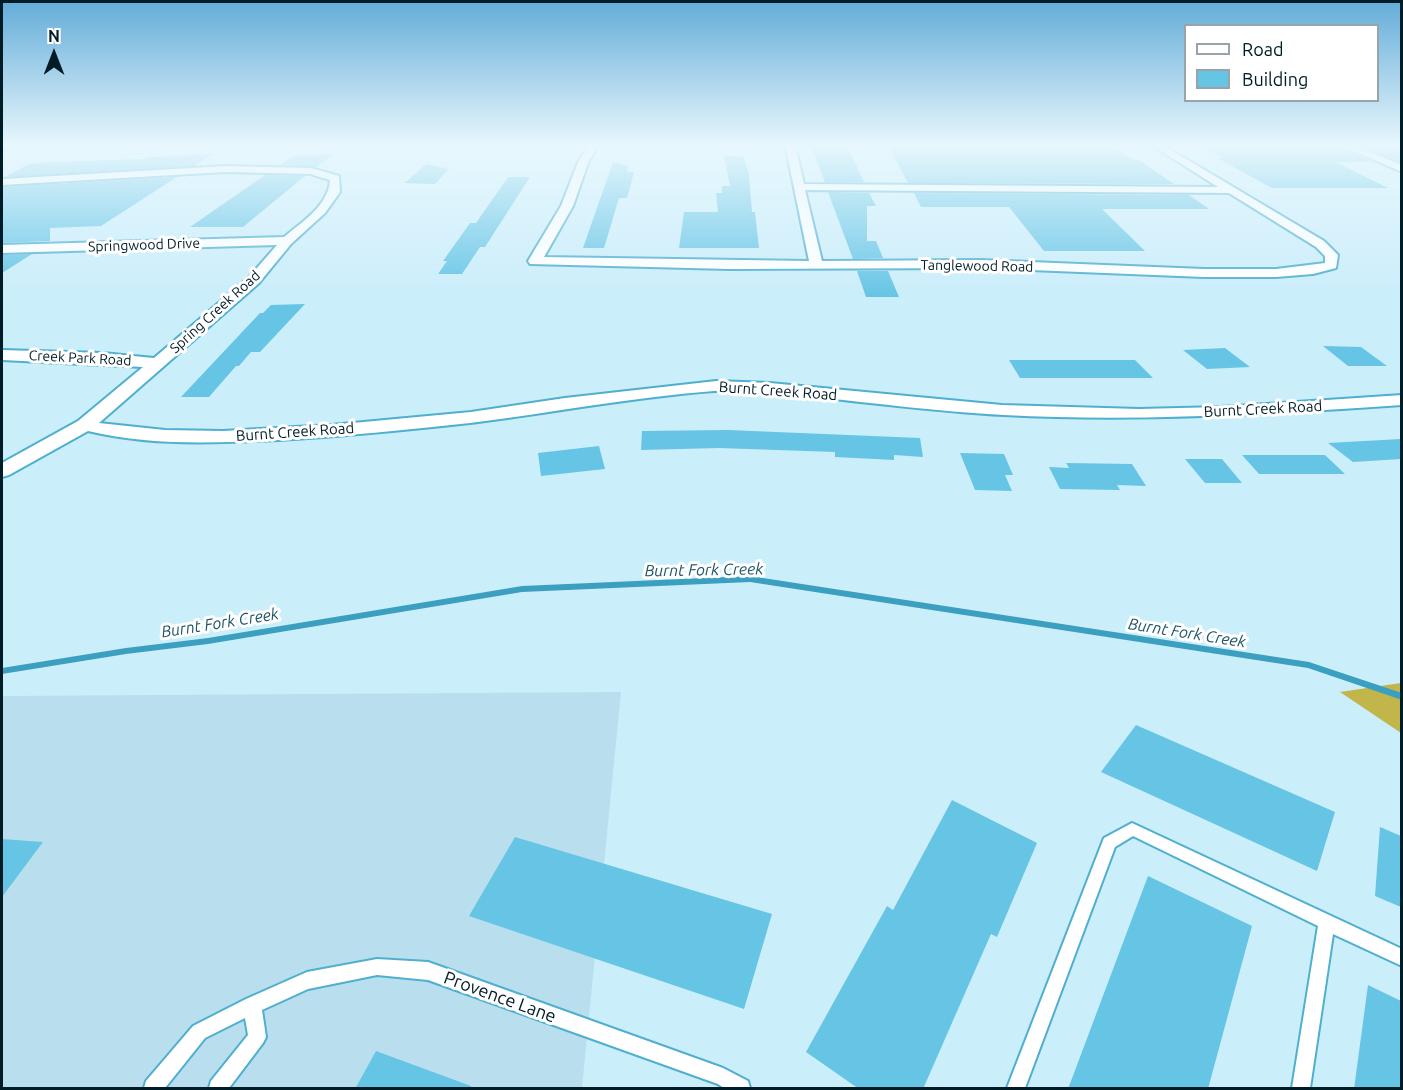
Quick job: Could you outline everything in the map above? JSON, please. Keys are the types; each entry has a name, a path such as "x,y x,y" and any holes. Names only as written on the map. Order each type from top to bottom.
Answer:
{"street":[{"name":"Spring Creek Road","path":"2,471 85,425 254,280 288,240 321,211 333,195"},
{"name":"Tanglewood Road","path":"571,195 535,261 816,265 981,264 1204,273 1276,273 1313,270 1331,265 1332,255 1320,244 1239,195"},
{"path":"800,195 816,265"},
{"name":"Springwood Drive","path":"2,249 288,240"},
{"name":"Creek Park Road","path":"2,355 102,358 159,363"},
{"name":"Burnt Creek Road","path":"85,425 111,431 165,436 223,437 331,431 471,417 565,403 716,386 770,388 1002,410 1139,414 1221,412 1401,400"}],"lane":[{"path":"1016,1089 1109,843 1132,829 1401,958"},
{"path":"1301,1089 1327,922"},
{"name":"Provence Lane","path":"153,1089 199,1032 307,981 377,967 428,971 723,1077 741,1089"},
{"path":"218,1089 257,1037 252,1005"}],"shaded area":[{"path":"1401,683 1401,733 1340,692"},
{"path":"621,692 582,1088 2,1088 2,696"}],"building":[{"path":"2,195 149,195 101,226 50,228 50,241 2,243"},
{"path":"236,195 282,195 243,227 190,227"},
{"path":"496,195 519,195 485,247 480,247 462,274 438,274 447,261 443,261 470,223 476,223"},
{"path":"602,195 628,195 627,198 619,198 604,248 583,248"},
{"path":"716,195 751,195 759,248 679,248 684,212 718,212"},
{"path":"829,195 870,195 876,206 867,206 867,241 876,241 883,258 853,259"},
{"path":"915,195 1171,195 1189,195 1209,209 1102,209 1145,251 1044,251 1009,207 921,207"},
{"path":"32,254 2,273 2,255"},
{"path":"857,271 888,271 899,297 866,297"},
{"path":"305,304 260,352 251,352 239,366 236,366 209,397 181,397 260,313 271,305"},
{"path":"1323,346 1361,347 1387,366 1348,366"},
{"path":"1225,348 1250,367 1207,369 1183,350"},
{"path":"1009,360 1135,360 1153,378 1020,378"},
{"path":"728,430 920,438 923,457 894,455 894,460 835,457 835,452 719,448 641,450 642,431"},
{"path":"1401,439 1401,459 1353,462 1328,443"},
{"path":"599,446 605,469 541,476 538,453"},
{"path":"960,453 1004,454 1013,475 1005,475 1012,491 975,490"},
{"path":"1242,455 1325,455 1345,474 1259,474"},
{"path":"1185,459 1222,459 1242,483 1205,483"},
{"path":"1066,463 1132,464 1146,486 1117,485 1120,490 1060,489 1049,467 1069,468"},
{"path":"1136,725 1335,812 1317,871 1101,772"},
{"path":"952,800 1037,843 997,937 991,934 923,1089 859,1089 806,1052 887,906 893,910"},
{"path":"1380,827 1401,836 1401,907 1375,896"},
{"path":"515,837 772,914 744,1009 469,916"},
{"path":"2,839 43,842 2,897"},
{"path":"1148,876 1252,926 1208,1089 1068,1089"},
{"path":"1368,985 1401,1001 1401,1089 1354,1089"},
{"path":"376,1051 471,1086 471,1089 355,1089"}],"waterway":[{"name":"Burnt Fork Creek","path":"2,671 126,651 208,641 522,589 750,579 1309,665 1402,697"}]}
